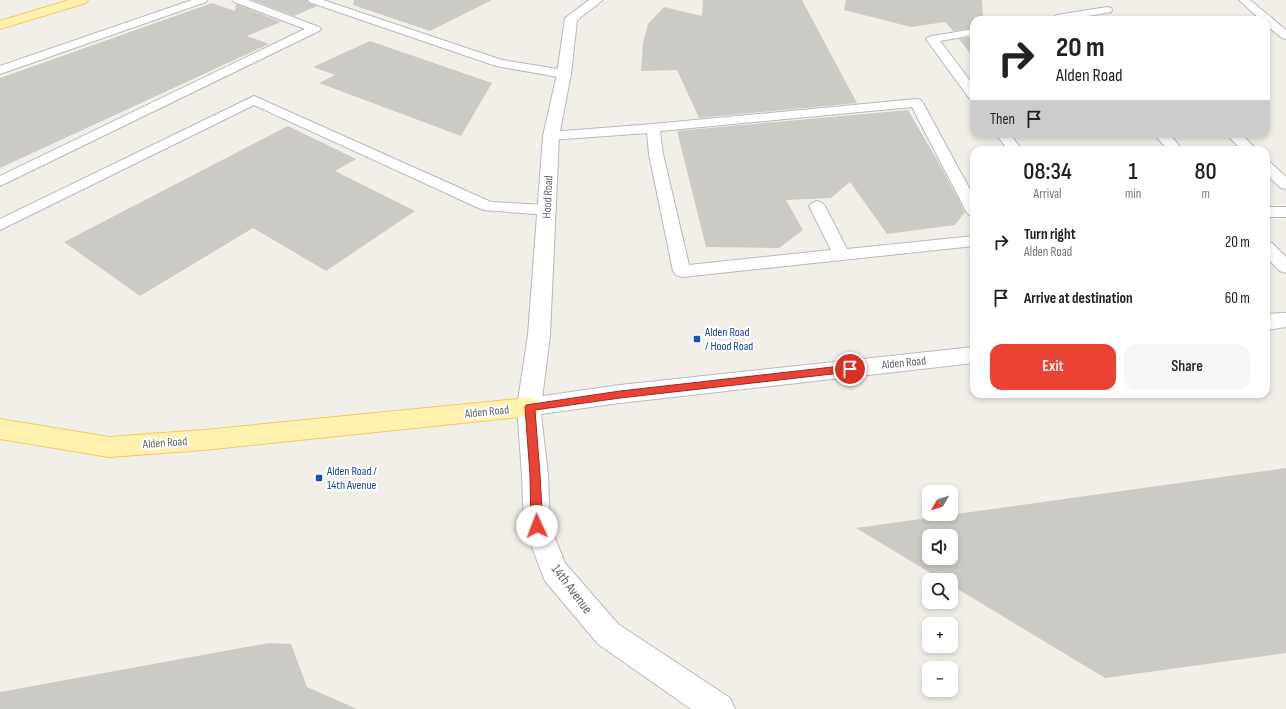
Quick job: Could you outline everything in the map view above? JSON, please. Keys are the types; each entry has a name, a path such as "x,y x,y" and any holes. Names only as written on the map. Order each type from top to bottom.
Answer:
{"main road":[{"path":"0,25 82,0"},
{"name":"Alden Road","path":"0,429 109,447 204,440 529,407"}],"street":[{"name":"Hood Road","path":"529,407 539,335 548,210 551,136 564,74 572,18 597,0"},
{"path":"1270,322 1286,320"},
{"name":"Alden Road","path":"529,407 620,394 970,355"},
{"name":"14th Avenue","path":"529,407 535,475 537,526 555,572 608,634 719,709"}],"lane":[{"path":"0,70 202,0"},
{"path":"0,182 315,29 238,0"},
{"path":"312,0 500,63 564,74"},
{"path":"1244,0 1263,16"},
{"path":"1069,16 1109,5 1115,16"},
{"path":"1270,22 1286,36"},
{"path":"970,33 932,39 970,90"},
{"path":"0,225 254,100 488,207 548,210"},
{"path":"551,136 653,128 916,103 970,204"},
{"path":"653,128 656,154 682,271 970,241"},
{"path":"1165,138 1172,146"},
{"path":"1237,138 1246,146"},
{"path":"1270,170 1286,185"},
{"path":"817,206 841,254"},
{"path":"1270,212 1286,212"},
{"path":"1270,251 1286,267"}],"building":[{"path":"252,0 307,0 309,3 317,6 294,16"},
{"path":"354,0 492,0 430,31 353,5"},
{"path":"703,0 802,0 857,103 699,118 677,70 641,71 643,43 648,24 664,7 702,16"},
{"path":"846,0 982,0 983,16 970,16 970,29 953,31 945,22 911,27 844,10"},
{"path":"212,3 235,11 236,4 281,22 247,36 269,44 0,168 0,78"},
{"path":"970,38 970,53 959,39"},
{"path":"370,41 492,83 461,136 319,83 335,75 313,67"},
{"path":"908,110 965,212 955,225 887,234 850,182 831,198 786,200 803,230 779,248 706,247 677,131"},
{"path":"288,126 356,159 335,171 415,211 326,271 253,228 140,296 64,242"},
{"path":"1286,468 1286,653 1105,678 958,589 958,573 930,573 856,528 922,519 922,521 958,521 958,514"},
{"path":"269,643 291,644 307,687 357,709 0,709 0,692"}],"place":[{"name":"Alden Road / Hood Road","path":"697,339"},
{"name":"Alden Road / 14th Avenue","path":"319,478"}],"route":[{"path":"537,526 535,475 529,407 620,394 850,369"}]}
